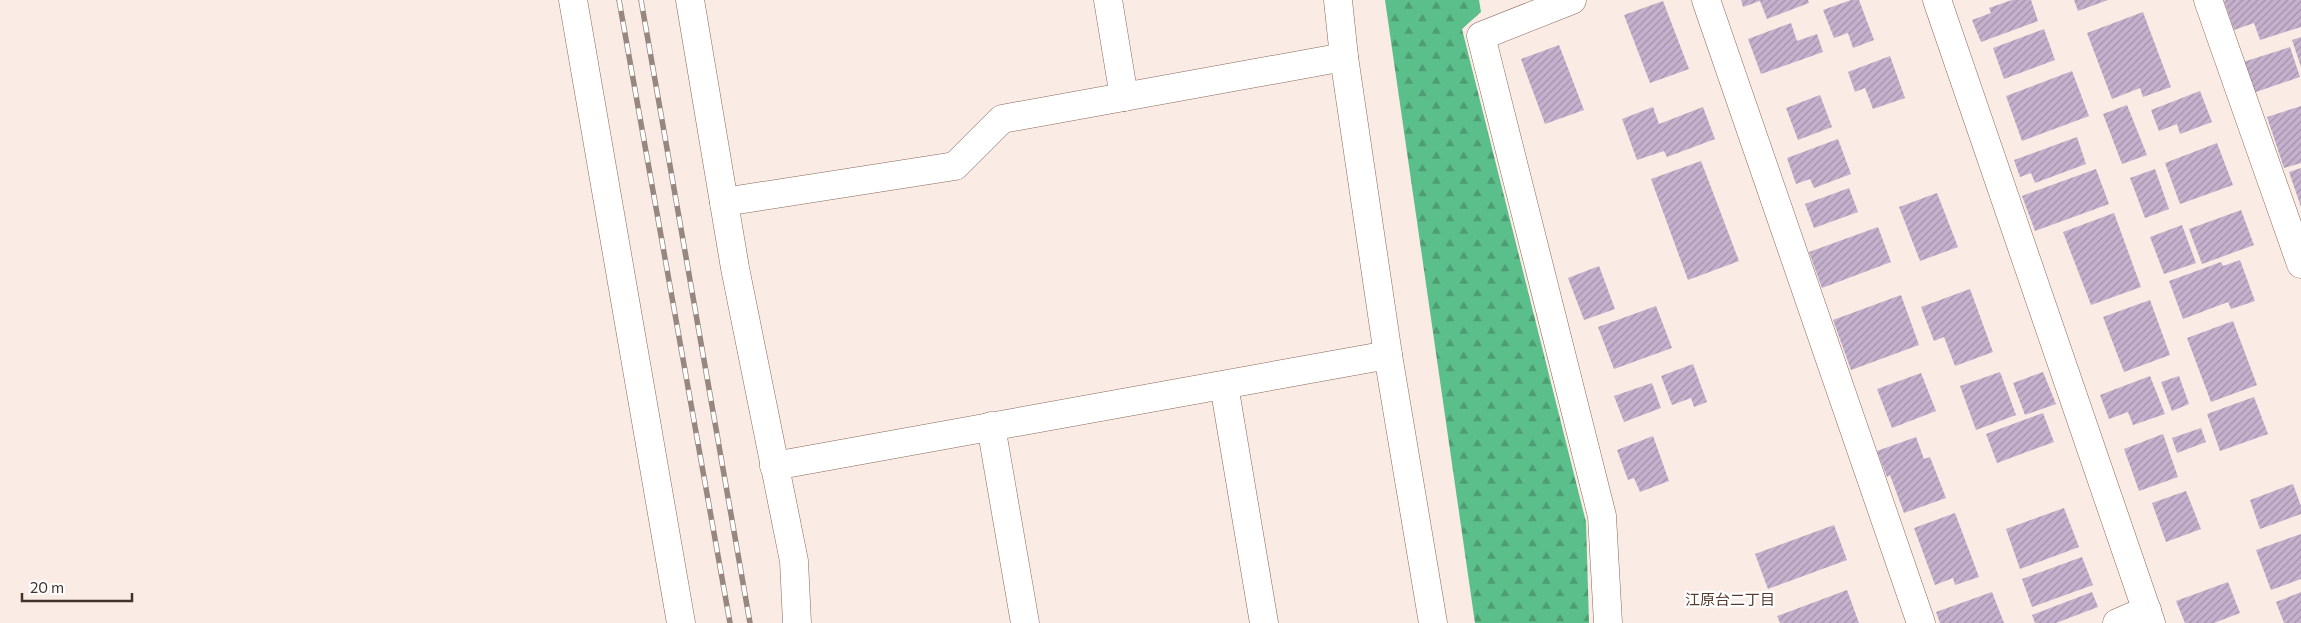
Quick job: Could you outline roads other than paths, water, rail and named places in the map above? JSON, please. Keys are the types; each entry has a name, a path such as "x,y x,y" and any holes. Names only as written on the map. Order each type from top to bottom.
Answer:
{"street":[{"path":"573,0 680,623"},
{"path":"690,0 724,202 794,561 797,623"},
{"path":"1108,0 1124,97"},
{"path":"1338,0 1344,57 1388,355 1433,623"},
{"path":"1572,0 1480,36 1602,516 1608,623"},
{"path":"1706,0 1921,623"},
{"path":"1937,0 2149,616 2117,623"},
{"path":"2208,0 2301,264"},
{"path":"724,202 955,166 1002,119 1344,57"},
{"path":"774,466 1388,355"},
{"path":"1224,385 1264,623"},
{"path":"991,426 1025,623"}],"railway":[{"path":"619,0 730,623"},
{"path":"641,0 750,623"}],"district":[{"name":"江原台二丁目","path":"1730,600"}]}
